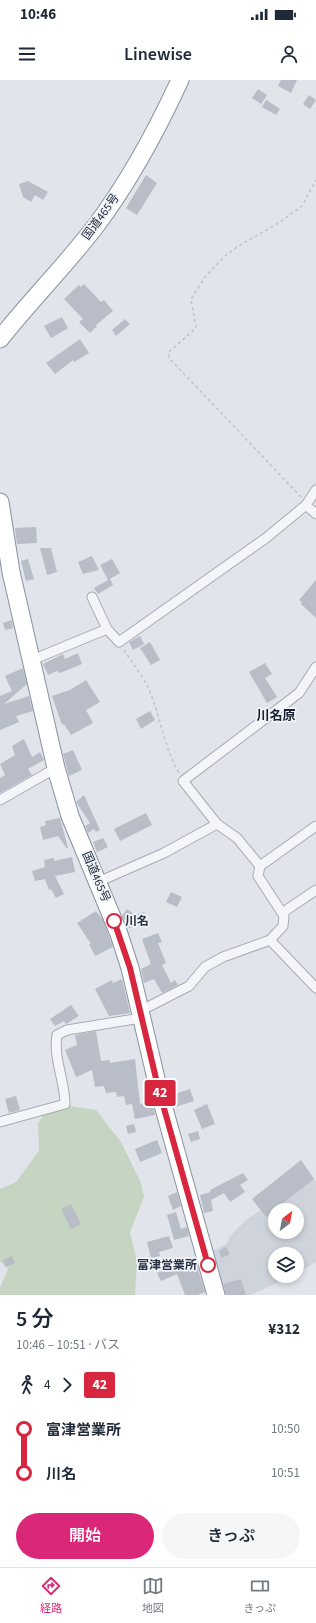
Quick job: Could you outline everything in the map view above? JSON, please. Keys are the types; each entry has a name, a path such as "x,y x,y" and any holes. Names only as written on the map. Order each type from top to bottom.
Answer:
{"highway":[{"name":"国道465号","path":"0,339 76,250 121,190 149,143 180,80"},
{"name":"国道465号","path":"0,502 2,534 56,768 70,816 119,934 130,968 158,1087 216,1295"}],"street":[{"path":"92,597 107,629 119,642 266,538 306,505 316,490"},
{"path":"306,505 316,514"},
{"path":"32,660 107,629"},
{"path":"260,866 237,838 217,824 183,781 300,693 316,667"},
{"path":"0,800 56,768"},
{"path":"98,882 164,852 217,824"},
{"path":"0,1122 65,1104 65,1090 55,1047 57,1035 67,1030 141,1015 189,986 206,967 223,957 270,940 283,926 284,916 258,876 260,866 316,826"},
{"path":"282,913 316,890"},
{"path":"270,940 316,988"}],"path":[{"path":"306,505 169,358 169,352 196,328 191,299 205,277 236,247 280,222 302,206 316,180"},
{"path":"119,642 150,691 173,764 183,781"}],"shaded area":[{"path":"314,1179 316,1182 316,1262 304,1269 304,1247 268,1247 268,1283 277,1283 251,1295 246,1295 241,1279 221,1285 212,1252 226,1244 232,1234 247,1219 261,1210 266,1217 268,1215 268,1239 304,1239 304,1203 284,1203"}],"green space":[{"path":"69,1106 96,1110 121,1142 141,1183 144,1197 130,1232 137,1262 135,1295 0,1295 0,1288 8,1269 0,1261 0,1189 16,1182 39,1151 38,1124 45,1112"}],"building":[{"path":"281,80 297,80 291,93 278,86"},
{"path":"258,89 267,95 261,104 252,98"},
{"path":"309,95 316,100 310,109 303,104"},
{"path":"266,100 280,109 276,115 262,107"},
{"path":"146,175 157,183 137,215 126,208"},
{"path":"28,181 48,192 43,200 35,195 31,202 23,197 19,184"},
{"path":"84,284 101,302 104,300 113,311 96,325 97,326 90,333 79,322 83,319 64,299 79,285 81,287"},
{"path":"62,317 68,328 51,338 44,326"},
{"path":"125,319 130,324 116,336 112,330"},
{"path":"80,339 89,353 74,362 73,360 55,374 46,363"},
{"path":"36,527 37,543 17,544 15,528"},
{"path":"40,548 51,548 57,572 47,575"},
{"path":"92,556 99,570 83,574 78,562"},
{"path":"28,559 34,579 26,581 21,561"},
{"path":"112,559 120,573 108,580 100,565"},
{"path":"110,579 113,585 98,594 94,588"},
{"path":"316,580 316,618 301,604 302,602 299,600"},
{"path":"12,620 13,628 5,630 3,623"},
{"path":"140,636 144,644 133,650 129,642"},
{"path":"150,642 160,660 151,665 140,648"},
{"path":"78,653 82,664 60,673 57,671 48,675 43,664 63,654 65,659"},
{"path":"265,663 272,674 265,678 277,697 267,703 249,672"},
{"path":"23,668 27,684 4,704 29,696 33,711 16,716 19,722 0,730 0,696 12,691 5,676"},
{"path":"86,680 100,702 86,710 93,723 71,735 64,724 62,725 52,696 70,690"},
{"path":"150,711 155,720 141,729 136,719"},
{"path":"24,739 32,757 40,752 44,760 28,769 32,775 0,793 0,778 5,775 0,764 15,755 12,746"},
{"path":"73,750 82,770 69,776 63,754"},
{"path":"84,795 100,830 96,832 94,829 88,833 85,826 90,823 76,802"},
{"path":"146,813 152,825 120,841 114,829"},
{"path":"60,818 67,849 58,836 43,840 40,827 46,825 45,821"},
{"path":"103,838 108,847 97,852 93,842"},
{"path":"72,857 75,872 55,876 64,894 56,898 51,889 49,890 45,879 35,881 32,871 45,867 44,860 54,858 54,861"},
{"path":"171,892 182,897 177,907 166,902"},
{"path":"127,909 135,915 144,912 148,923 129,928 122,916"},
{"path":"96,911 103,920 113,947 95,956 89,944 91,944 77,923"},
{"path":"158,933 162,942 158,943 166,963 162,965 171,983 175,980 178,985 162,993 154,979 144,983 141,969 151,964 142,939"},
{"path":"122,979 130,1013 109,1016 95,989 112,980 113,983"},
{"path":"71,1005 79,1016 66,1024 64,1021 55,1026 50,1019"},
{"path":"96,1031 101,1061 110,1060 110,1063 135,1059 140,1104 152,1101 155,1115 135,1119 132,1104 126,1105 124,1096 117,1097 116,1092 106,1093 104,1086 95,1087 92,1070 76,1077 65,1050 77,1045 75,1035"},
{"path":"190,1089 194,1101 175,1107 171,1095"},
{"path":"16,1096 20,1110 9,1113 5,1099"},
{"path":"207,1104 215,1124 202,1129 194,1110"},
{"path":"134,1124 136,1132 128,1134 126,1126"},
{"path":"198,1131 200,1139 191,1142 188,1134"},
{"path":"157,1140 162,1153 140,1162 135,1149"},
{"path":"301,1160 314,1179 284,1203 268,1203 268,1215 266,1217 252,1199"},
{"path":"243,1173 248,1180 240,1185 245,1192 230,1202 224,1193 211,1200 213,1211 204,1213 200,1195 211,1192 210,1190"},
{"path":"177,1192 181,1206 173,1210 168,1196"},
{"path":"71,1204 81,1224 71,1229 61,1209"},
{"path":"176,1212 181,1229 187,1227 189,1236 174,1240 167,1215"},
{"path":"169,1236 173,1248 159,1252 160,1256 151,1258 147,1242"},
{"path":"226,1247 230,1254 222,1258 219,1251"},
{"path":"12,1256 15,1263 5,1267 3,1260"},
{"path":"195,1259 205,1292 198,1295 185,1295 177,1274 161,1281 157,1273"},
{"path":"241,1279 246,1295 226,1295 223,1284"}],"bus line":[{"name":"42","path":"114,921 130,968 158,1087 208,1265"}],"place":[{"name":"川名","path":"114,921"},
{"name":"富津営業所","path":"208,1265"}],"district":[{"name":"川名原","path":"276,716"}]}
